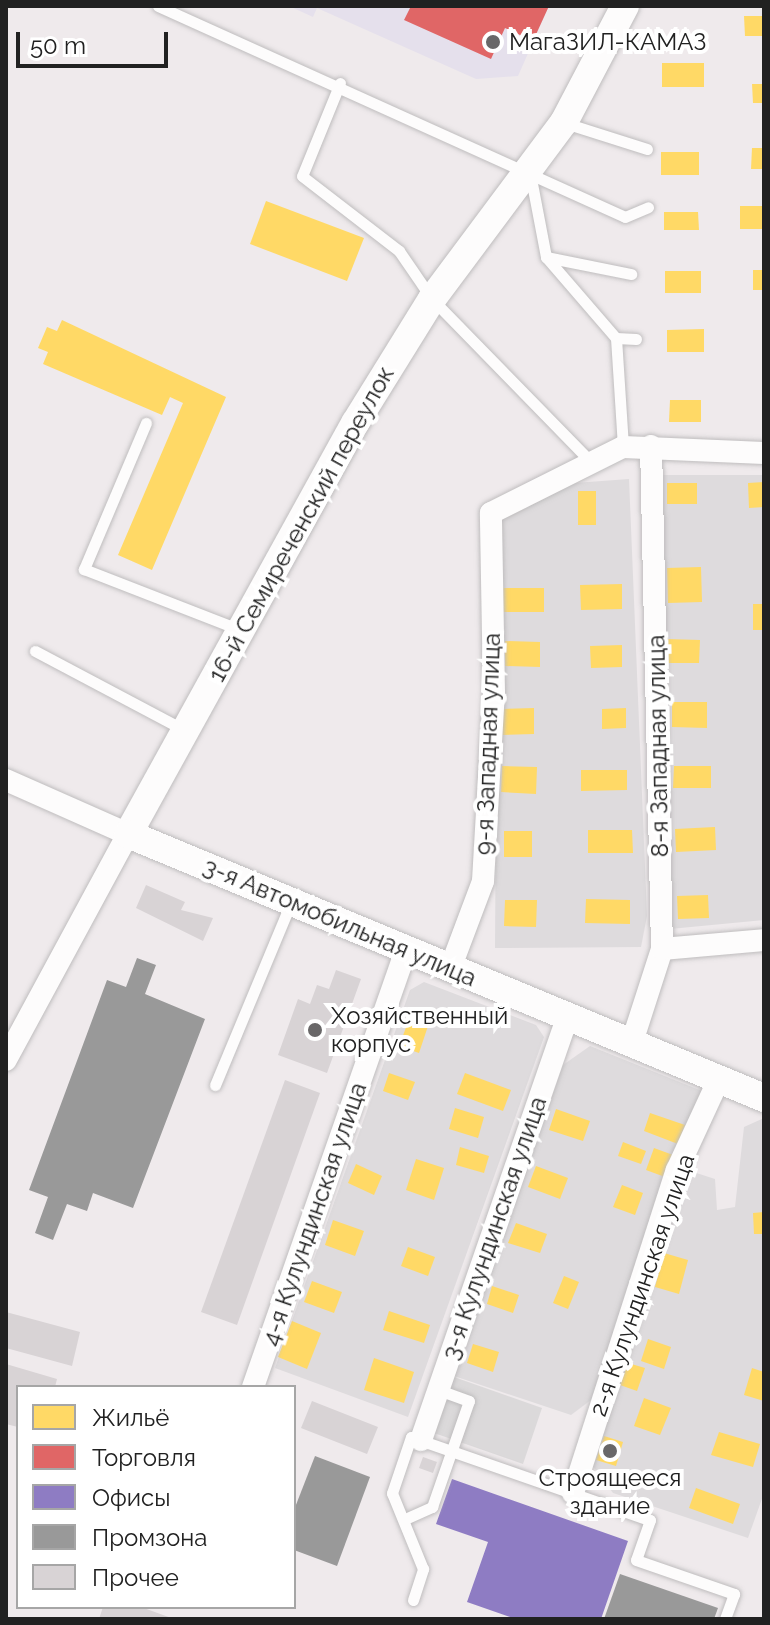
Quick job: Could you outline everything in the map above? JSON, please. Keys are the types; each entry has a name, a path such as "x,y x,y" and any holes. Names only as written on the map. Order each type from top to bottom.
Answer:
{"street":[{"name":"16-й Семиреченский переулок","path":"6,1060 184,730 432,299 530,172 564,122 625,6"},
{"path":"588,459 623,447 651,446 764,453"},
{"name":"8-я Западная улица","path":"632,1042 662,949 651,446"},
{"name":"9-я Западная улица","path":"450,969 483,881 494,693 491,513 588,459"},
{"name":"3-я Автомобильная улица","path":"6,780 128,834 764,1098"},
{"path":"662,949 764,940"},
{"name":"4-я Кулундинская улица","path":"254,1385 406,950"},
{"name":"3-я Кулундинская улица","path":"421,1440 568,1016"},
{"name":"2-я Кулундинская улица","path":"573,1493 677,1170 719,1079"}],"lane":[{"path":"158,6 340,83 625,217 648,207"},
{"path":"340,83 302,176 399,251 432,299 588,459"},
{"path":"564,122 647,149"},
{"path":"530,172 546,257 616,338 623,447"},
{"path":"546,257 631,274"},
{"path":"616,338 636,339"},
{"path":"146,423 84,569 240,630"},
{"path":"35,651 184,730"},
{"path":"215,1085 291,902"},
{"path":"405,1519 432,1507 469,1401 438,1390"},
{"path":"413,1600 423,1569 392,1493 411,1437 650,1520 636,1560 734,1594 725,1619"}],"shaded area":[{"path":"289,6 549,6 518,76 476,79 317,8 313,17"},
{"path":"656,475 764,475 764,920 670,929"},
{"path":"629,479 647,916 641,947 495,948 498,520 561,484"},
{"path":"424,982 536,1025 544,1037 408,1417 275,1368 410,990"},
{"path":"590,1046 702,1091 595,1397 571,1415 454,1376 563,1065"},
{"path":"764,1118 764,1493 748,1538 613,1493 592,1465 684,1169 715,1179 717,1210 735,1207 744,1127"},
{"path":"454,1377 542,1408 523,1464 434,1433"}],"building: Жильё":[{"path":"744,16 764,16 764,36 745,36"},
{"path":"662,63 704,63 704,87 662,87"},
{"path":"752,84 764,84 764,103 753,103"},
{"path":"752,148 764,148 764,169 751,169"},
{"path":"661,152 699,152 699,175 661,175"},
{"path":"266,201 364,238 347,281 250,244"},
{"path":"740,206 764,206 764,229 740,229"},
{"path":"664,212 698,212 699,230 664,230"},
{"path":"753,270 764,270 764,290 753,290"},
{"path":"665,271 701,271 701,293 665,293"},
{"path":"62,320 226,397 152,570 118,555 183,403 170,397 162,415 43,364 48,352 38,348 47,327 57,331"},
{"path":"704,329 704,352 667,352 667,330"},
{"path":"670,400 701,400 701,422 669,422"},
{"path":"764,482 764,507 749,508 748,483"},
{"path":"667,483 697,483 697,504 667,504"},
{"path":"578,491 596,491 596,525 578,525"},
{"path":"701,567 702,602 668,603 667,568"},
{"path":"622,584 622,609 581,610 580,585"},
{"path":"503,588 544,588 544,612 503,612"},
{"path":"753,604 764,604 764,630 753,630"},
{"path":"666,639 700,640 699,663 666,663"},
{"path":"505,641 540,642 540,667 505,666"},
{"path":"622,645 622,667 591,668 590,646"},
{"path":"672,702 707,702 707,728 672,727"},
{"path":"534,708 534,734 501,735 500,709"},
{"path":"626,708 626,728 602,729 602,709"},
{"path":"502,766 537,767 536,794 501,792"},
{"path":"674,766 711,766 711,788 673,788"},
{"path":"581,770 627,770 627,790 581,791"},
{"path":"715,827 716,850 676,852 675,829"},
{"path":"588,830 632,830 633,853 588,853"},
{"path":"504,831 532,831 532,857 504,857"},
{"path":"708,895 709,918 678,919 677,896"},
{"path":"586,899 630,900 630,924 585,923"},
{"path":"505,900 537,900 536,927 504,926"},
{"path":"410,1017 429,1023 419,1053 399,1046"},
{"path":"389,1073 415,1082 408,1100 383,1091"},
{"path":"465,1073 511,1090 503,1111 457,1094"},
{"path":"455,1108 484,1117 478,1138 449,1129"},
{"path":"556,1109 590,1121 583,1141 549,1130"},
{"path":"650,1113 685,1125 678,1144 644,1131"},
{"path":"623,1142 646,1151 641,1164 618,1156"},
{"path":"460,1147 489,1156 484,1173 456,1165"},
{"path":"654,1148 673,1155 665,1177 646,1170"},
{"path":"416,1159 444,1168 434,1200 406,1190"},
{"path":"356,1164 382,1176 374,1195 348,1183"},
{"path":"536,1166 568,1178 560,1199 528,1187"},
{"path":"622,1185 643,1193 635,1215 613,1207"},
{"path":"764,1212 764,1234 754,1234 753,1213"},
{"path":"333,1220 364,1231 355,1256 325,1245"},
{"path":"516,1223 547,1234 540,1253 508,1243"},
{"path":"408,1247 435,1257 428,1276 401,1266"},
{"path":"664,1253 688,1260 679,1294 655,1287"},
{"path":"564,1276 579,1282 568,1309 553,1303"},
{"path":"312,1281 342,1292 334,1313 304,1302"},
{"path":"492,1286 519,1295 513,1313 487,1304"},
{"path":"389,1311 430,1325 424,1343 383,1330"},
{"path":"292,1321 321,1333 307,1369 278,1357"},
{"path":"648,1339 671,1347 664,1369 641,1361"},
{"path":"473,1344 499,1352 493,1372 467,1363"},
{"path":"374,1358 414,1372 404,1403 364,1390"},
{"path":"628,1363 645,1368 637,1391 620,1385"},
{"path":"752,1368 764,1372 764,1401 744,1395"},
{"path":"644,1398 671,1408 660,1435 634,1426"},
{"path":"719,1432 760,1444 753,1467 711,1455"},
{"name":"Строящееся здание","path":"604,1436 623,1442 616,1466 596,1460"},
{"path":"696,1488 740,1504 733,1524 689,1508"}],"building: Торговля":[{"path":"411,6 549,6 533,41 505,28 491,59 404,20"}],"building: Офисы":[{"path":"452,1479 628,1541 601,1619 516,1619 467,1602 488,1542 436,1524"}],"building: Промзона":[{"path":"137,958 156,965 145,994 205,1019 133,1208 93,1193 87,1211 67,1204 53,1240 35,1233 48,1197 29,1190 107,980 126,987"},
{"path":"315,1456 370,1477 337,1566 296,1551 296,1505"},
{"path":"620,1574 718,1608 714,1619 604,1619"}],"building: Прочее":[{"path":"146,885 185,902 181,910 213,918 203,941 136,908"},
{"name":"Хозяйственный корпус","path":"336,970 361,979 327,1073 278,1055 298,999 310,1004 317,985 329,989"},
{"path":"285,1080 320,1093 237,1325 201,1312"},
{"path":"6,1312 80,1332 72,1366 6,1348"},
{"path":"6,1364 57,1379 56,1385 16,1385 16,1426 6,1424"},
{"path":"312,1401 378,1427 367,1454 301,1428"},
{"path":"423,1457 437,1462 433,1473 419,1468"},
{"path":"102,1609 146,1609 174,1619 99,1619"}],"place":[{"name":"МагаЗИЛ-КАМАЗ","path":"493,42"},
{"name":"Хозяйственный корпус","path":"315,1030"},
{"name":"Строящееся здание","path":"610,1451"}]}
